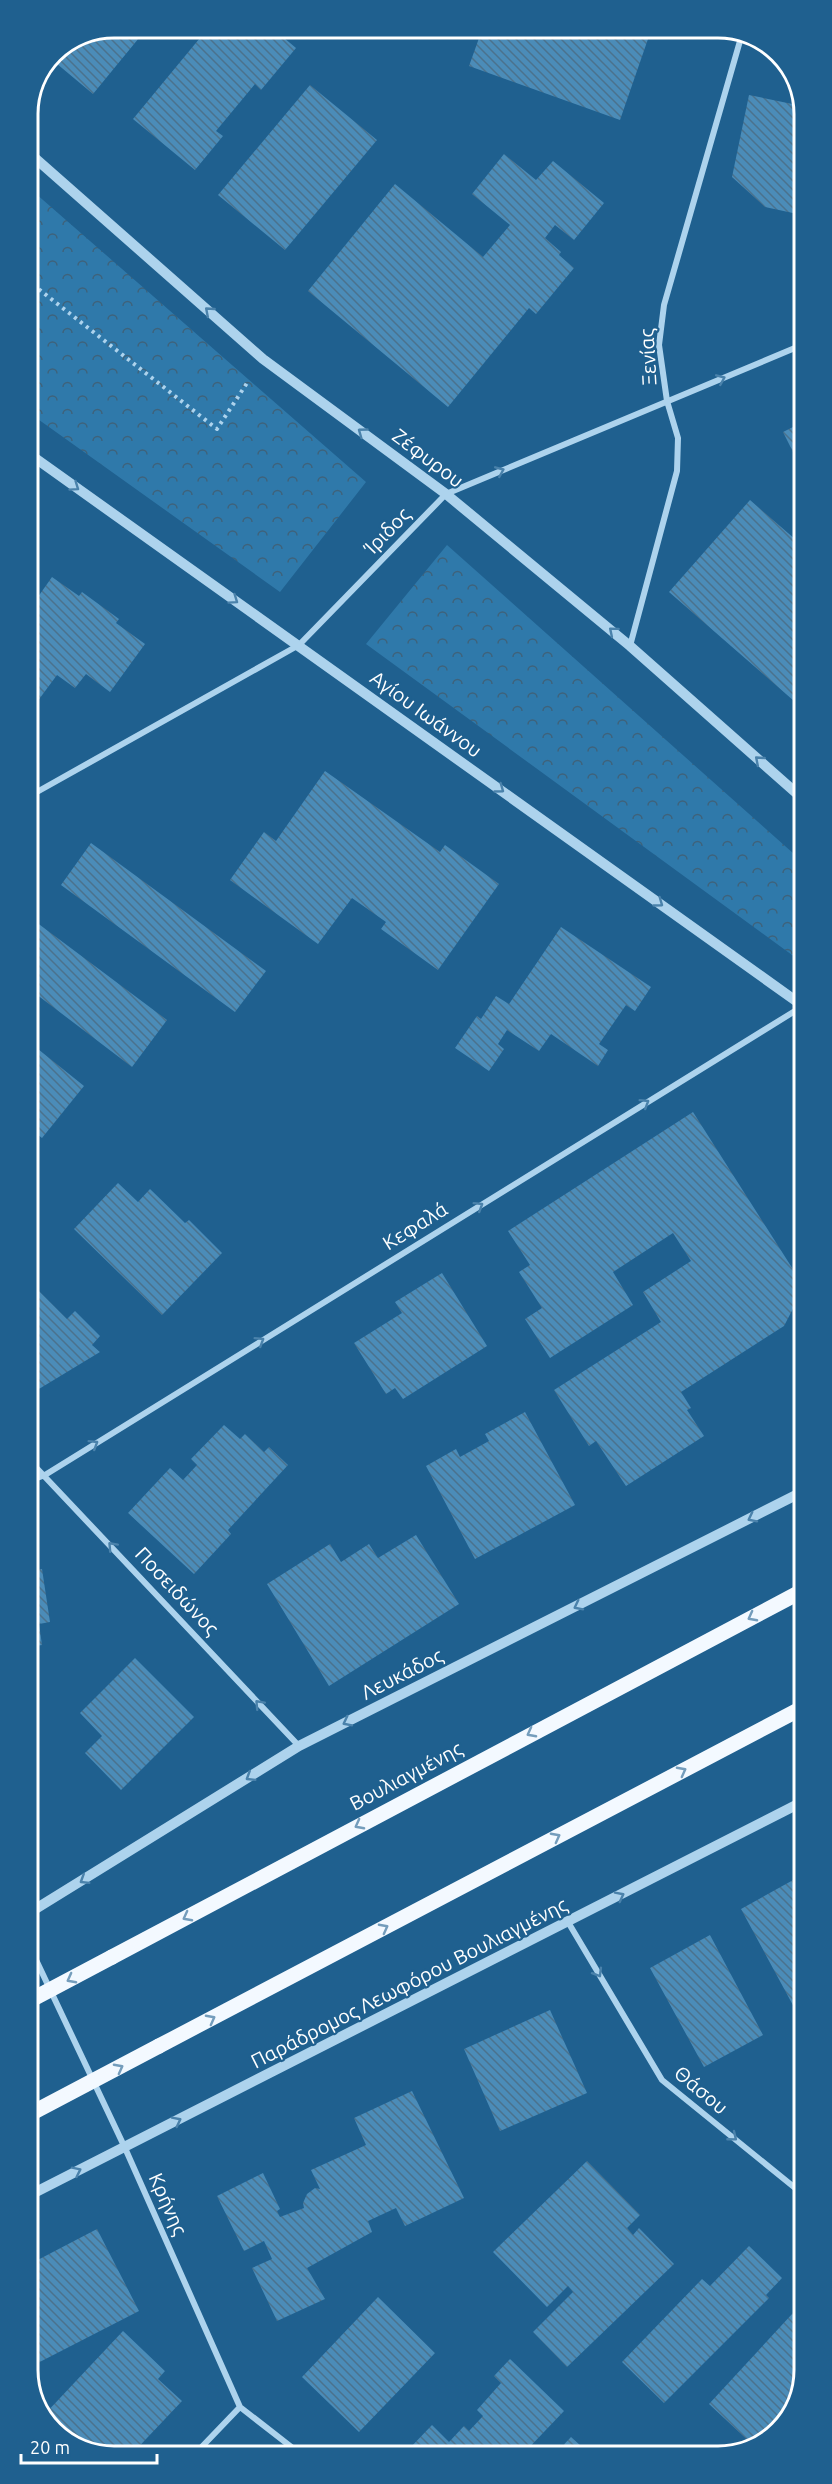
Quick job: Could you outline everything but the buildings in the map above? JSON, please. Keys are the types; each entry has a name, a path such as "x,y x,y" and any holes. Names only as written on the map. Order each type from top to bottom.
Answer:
{"main road":[{"name":"Βουλιαγμένης","path":"38,1996 794,1595"},
{"path":"38,2110 794,1712"}],"street":[{"name":"Ξενίας","path":"630,646 677,471 678,438 667,401 659,345 663,305 740,41"},
{"name":"Ζέφυρου","path":"38,161 263,359 446,494 630,646 794,791"},
{"name":"Ίριδος","path":"38,791 298,645 446,494 794,348"},
{"name":"Αγίου Ιωάννου","path":"38,460 794,1000"},
{"name":"Κεφαλά","path":"38,1478 794,1012"},
{"name":"Ποσειδώνος","path":"38,1468 299,1746"},
{"name":"Λευκάδος","path":"38,1908 299,1746 794,1496"},
{"name":"Παράδρομος Λεωφόρου Βουλιαγμένης","path":"38,2190 125,2148 794,1806"},
{"name":"Θάσου","path":"568,1922 662,2080 794,2187"},
{"name":"Κρήνης","path":"38,1964 125,2148 240,2408 290,2446"},
{"path":"204,2446 240,2408"}],"path":[{"path":"38,289 217,429 263,359"}],"green space":[{"path":"38,196 366,482 280,592 38,419"},
{"path":"447,545 794,854 794,956 366,644"}]}
